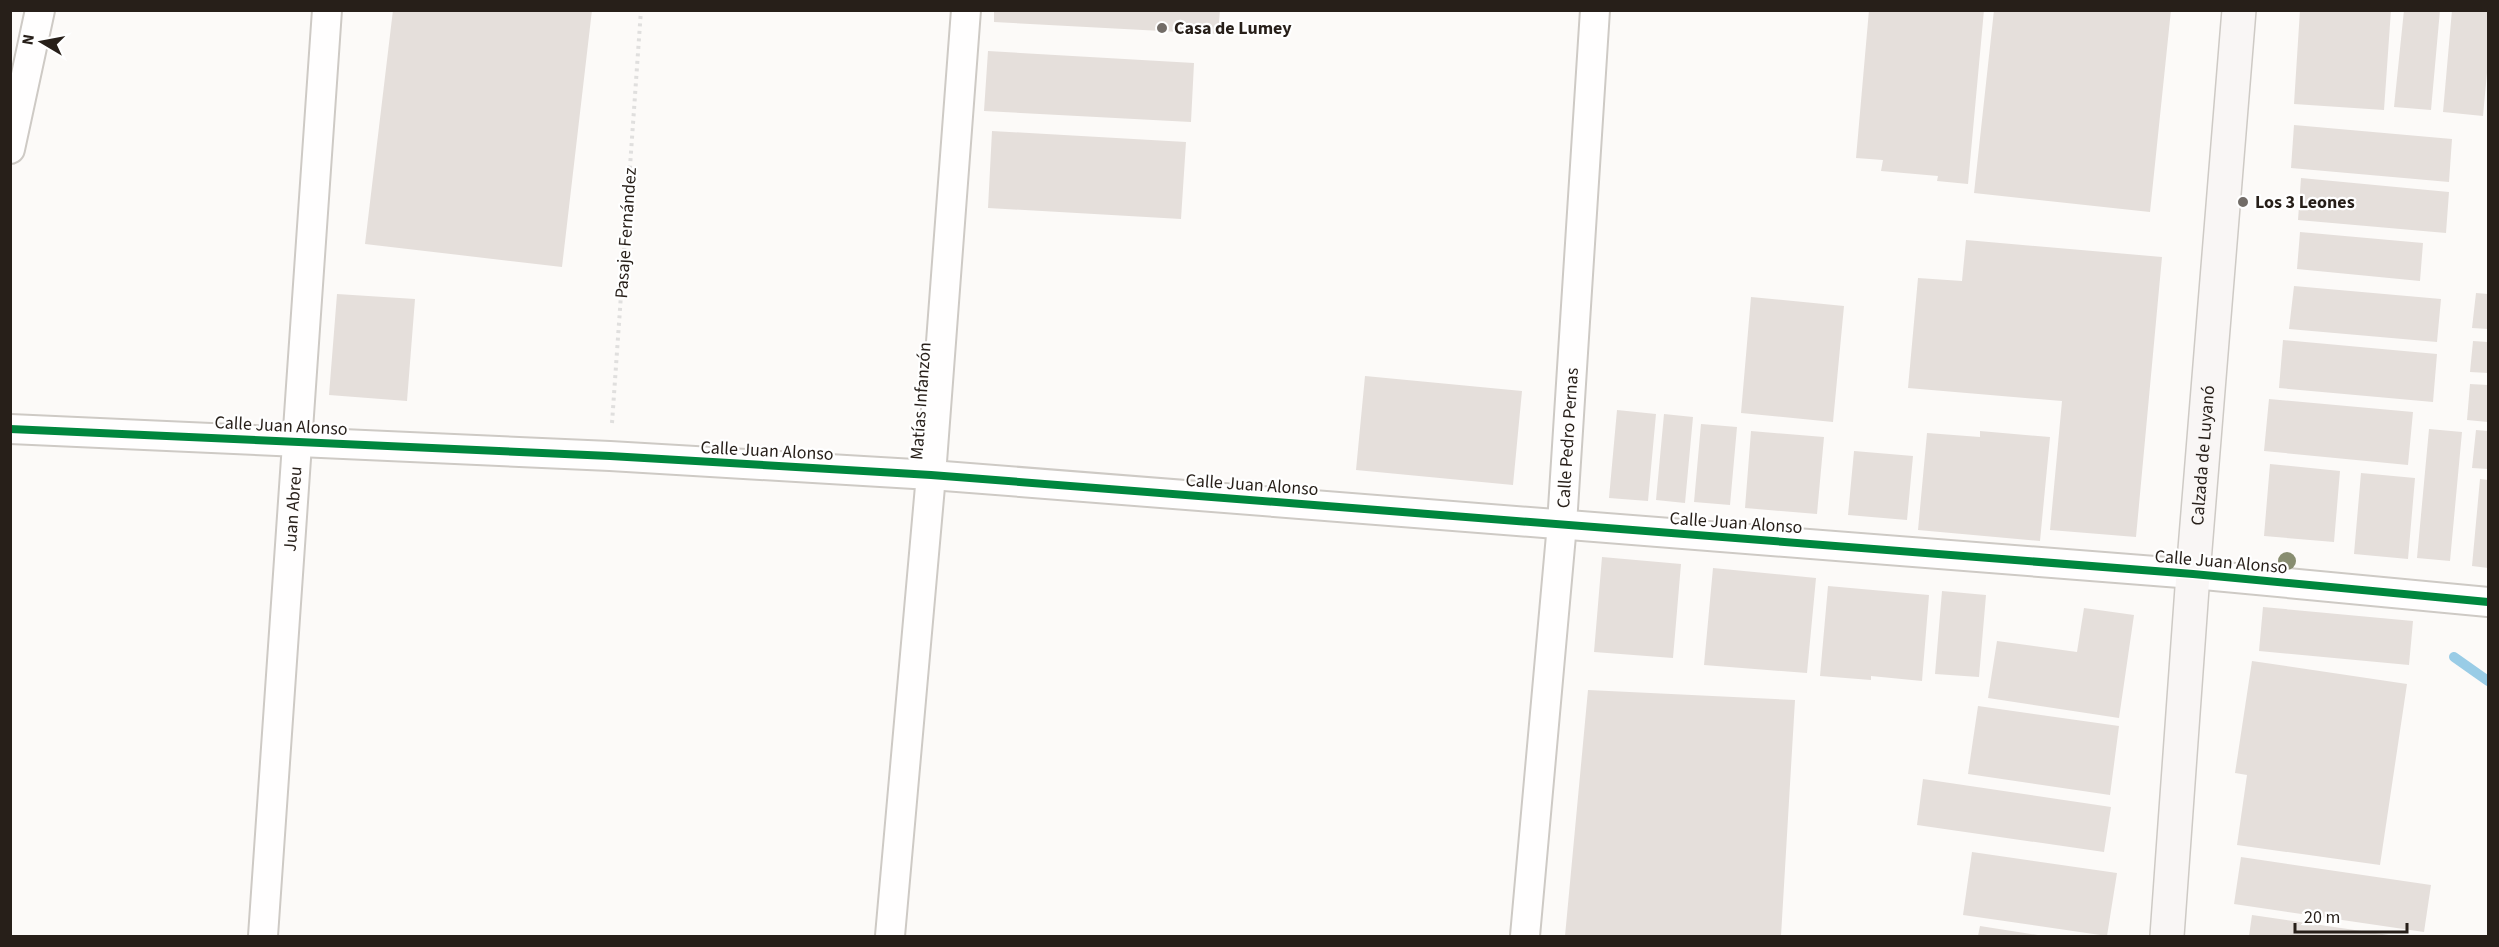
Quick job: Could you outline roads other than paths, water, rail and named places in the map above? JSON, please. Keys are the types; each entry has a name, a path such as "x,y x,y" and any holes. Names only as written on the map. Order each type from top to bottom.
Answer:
{"main road":[{"name":"Calzada de Luyanó","path":"2167,936 2193,574 2239,10"}],"street":[{"path":"10,149 40,10"},
{"name":"Juan Abreu","path":"263,936 327,10"},
{"name":"Matías Infanzón","path":"890,936 931,475 966,10"},
{"name":"Calle Pedro Pernas","path":"1525,936 1562,524 1595,10"},
{"name":"Calle Juan Alonso","path":"10,429 610,456 931,475 2193,574 2488,602"}],"waterway":[{"path":"2454,657 2488,681"}],"place":[{"name":"Casa de Lumey","path":"1162,28"},
{"name":"Los 3 Leones","path":"2243,202"}]}
